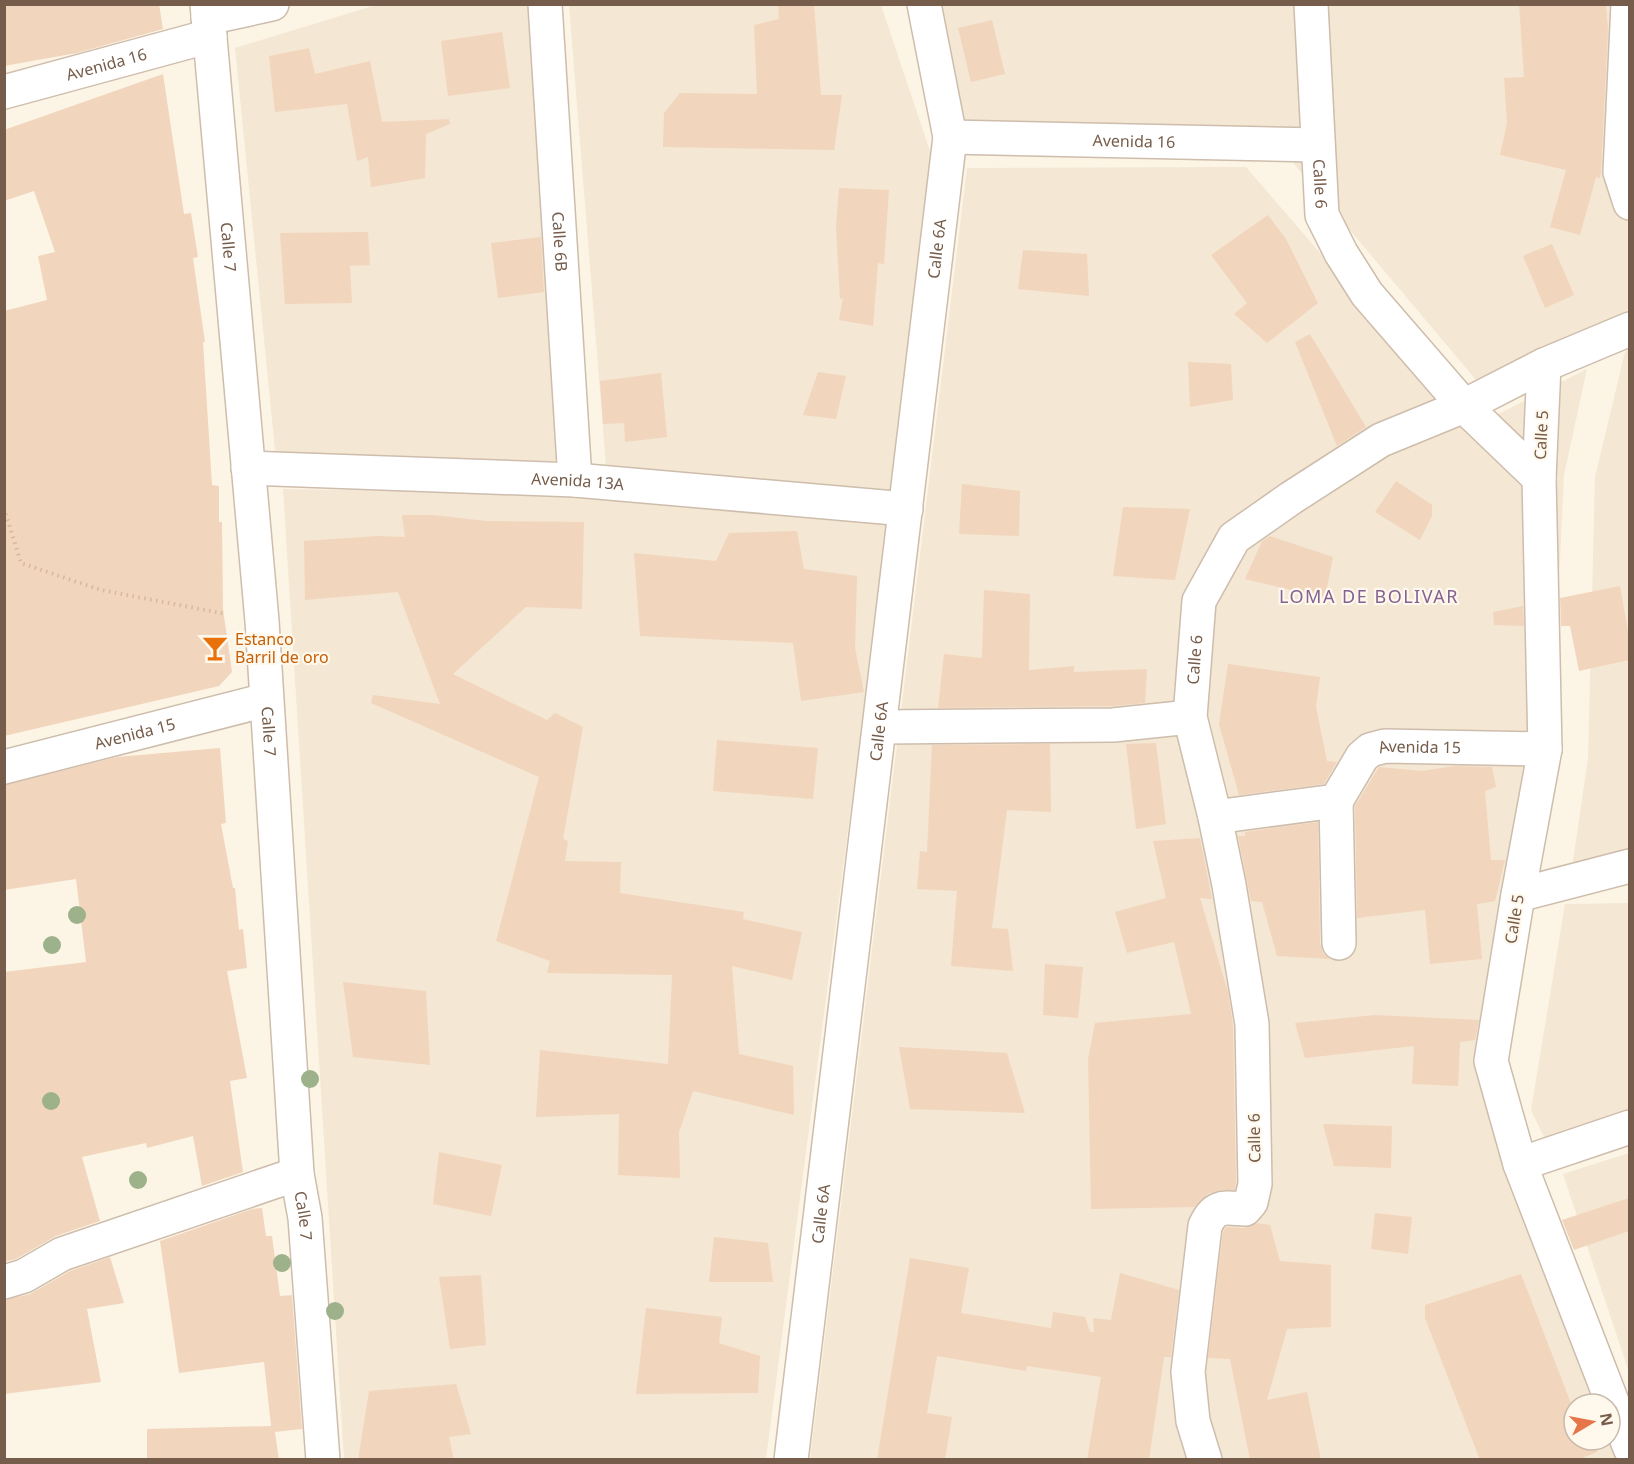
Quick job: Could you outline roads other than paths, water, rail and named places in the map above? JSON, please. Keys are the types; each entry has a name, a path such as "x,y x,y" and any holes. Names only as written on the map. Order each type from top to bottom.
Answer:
{"street":[{"name":"Avenida 16","path":"4,92 208,19 272,4"},
{"name":"Calle 6B","path":"545,4 575,480"},
{"name":"Calle 6A","path":"791,1460 950,138 924,4"},
{"name":"Calle 6","path":"1204,1460 1193,1420 1188,1372 1206,1226 1210,1214 1221,1208 1245,1209 1251,1202 1255,1184 1252,1024 1229,885 1215,816 1190,717 1199,601 1234,538 1381,440 1464,406 1367,294 1341,253 1322,215 1311,4"},
{"path":"1629,4 1620,172 1629,203"},
{"name":"Calle 7","path":"208,19 262,621 297,1174 305,1218 323,1460"},
{"name":"Avenida 16","path":"950,138 1318,145"},
{"path":"1539,478 1464,406 1545,365 1629,329"},
{"name":"Calle 5","path":"1545,365 1539,478 1545,749 1491,1061 1520,1164 1629,1448"},
{"name":"Avenida 13A","path":"248,468 575,480 906,509"},
{"name":"Avenida 15","path":"4,767 266,700"},
{"path":"880,727 1113,725 1190,717"},
{"name":"Avenida 15","path":"1336,801 1362,757 1370,750 1385,746 1545,749"},
{"path":"1215,816 1336,801 1339,943"},
{"path":"1518,895 1629,866"},
{"path":"1520,1164 1629,1127"},
{"path":"4,1282 24,1276 62,1254 297,1174"}],"place":[{"name":"Estanco Barril de oro","path":"215,648"}],"district":[{"name":"LOMA DE BOLIVAR","path":"1369,596"}]}
